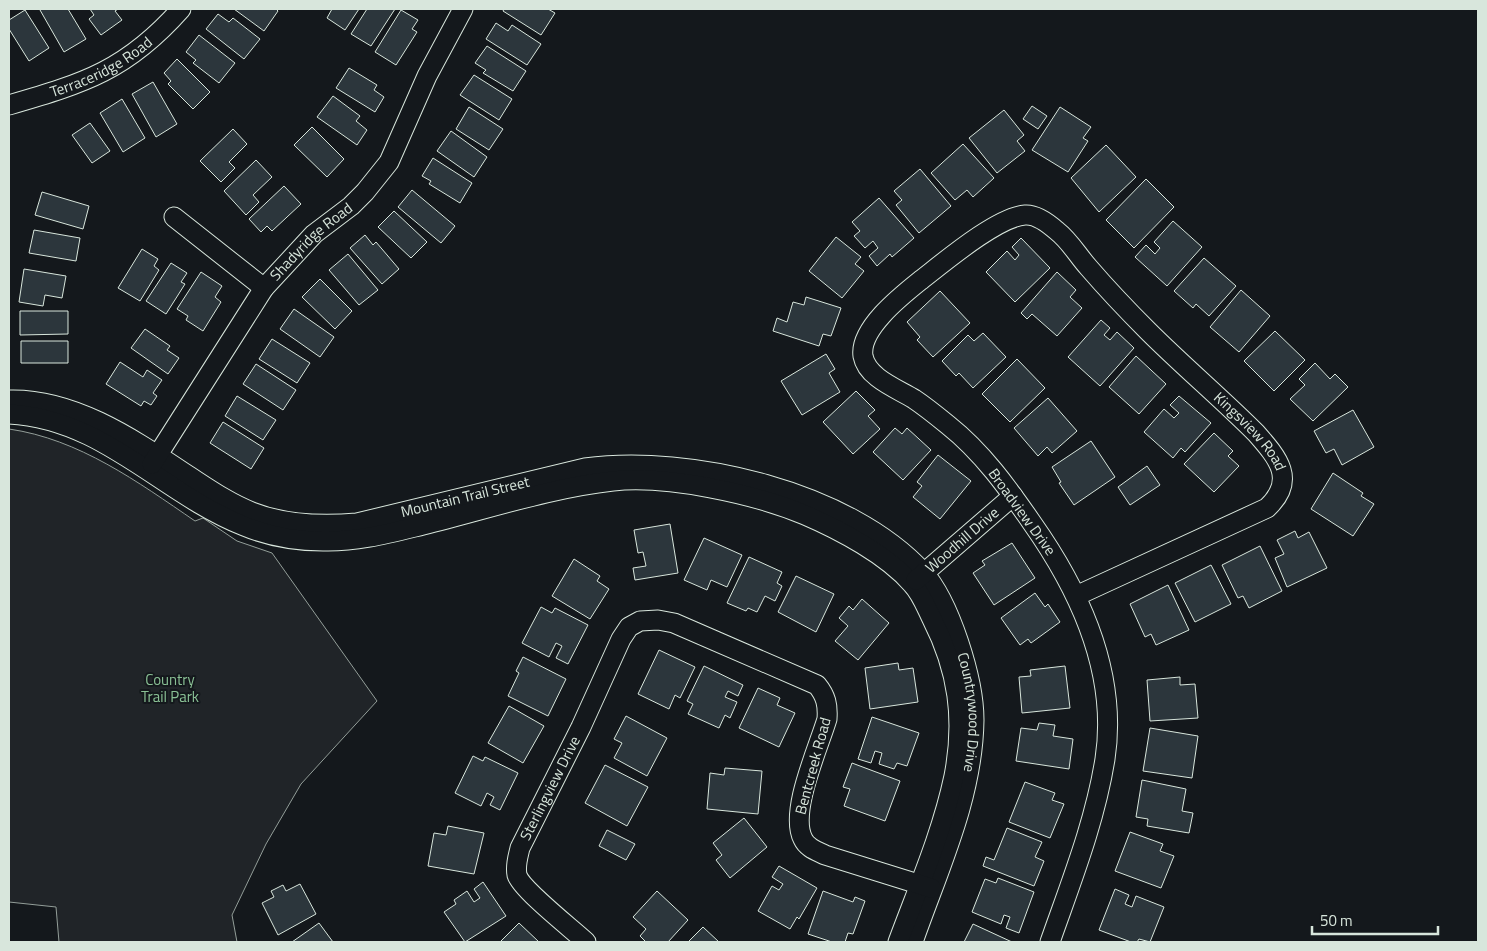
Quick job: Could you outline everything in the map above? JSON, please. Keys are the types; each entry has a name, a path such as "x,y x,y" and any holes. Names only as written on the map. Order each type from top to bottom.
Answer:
{"street":[{"name":"Terraceridge Road","path":"9,105 51,93 110,70 148,44 181,9"},
{"name":"Shadyridge Road","path":"153,462 264,288 314,234 351,206 365,192 389,162 455,11"},
{"name":"Broadview Drive","path":"1036,217 1026,215 1004,222 945,261 912,287 882,316 870,331 863,353 865,362 879,378 916,401 970,444 1013,496 1047,544 1076,596 1092,635 1104,680 1107,721 1105,757 1092,818 1050,942"},
{"path":"174,217 264,288"},
{"name":"Kingsview Road","path":"1036,217 1064,237 1088,267 1150,333 1256,433 1278,461 1283,481 1275,500 1267,508 1076,596"},
{"name":"Mountain Trail Street","path":"9,400 56,405 86,416 153,462 213,511 244,526 276,536 322,541 362,539 587,484 627,480 675,483 768,502 823,522 918,578"},
{"name":"Mountain Trail Street","path":"9,414 67,425 153,462"},
{"name":"Woodhill Drive","path":"918,578 1013,496"},
{"name":"Countrywood Drive","path":"913,942 954,776 959,732 958,698 952,664 918,578"},
{"name":"Bentcreek Road","path":"640,621 658,620 674,623 817,685 824,693 828,706 827,719 802,795 798,817 802,838 812,849 825,855 926,886"},
{"name":"Sterlingview Drive","path":"586,942 528,890 517,876 516,862 520,848 582,727 621,640 629,627 640,621"},
{"name":"Countrywood Drive","path":"898,942 926,886"}],"green space":[{"name":"Country Trail Park","path":"9,429 35,434 84,452 130,477 195,521 203,518 237,541 272,553 377,701 301,784 266,844 232,915 237,942 59,942 56,907 9,902"}],"building":[{"path":"68,9 86,39 64,52 40,10"},
{"path":"90,9 118,9 115,11 122,20 101,35 89,19 94,15"},
{"path":"234,9 276,9 278,11 264,31"},
{"path":"332,9 359,9 345,30 327,18"},
{"path":"367,9 395,9 371,46 351,34"},
{"path":"504,9 548,9 555,13 541,35 503,11"},
{"path":"25,10 49,48 29,61 9,29 9,20"},
{"path":"401,10 418,20 412,29 417,32 396,65 375,52"},
{"path":"218,14 229,22 233,18 260,39 244,59 206,29"},
{"path":"496,23 508,31 512,25 541,44 527,65 486,39"},
{"path":"199,35 235,63 219,83 193,63 196,60 186,52"},
{"path":"487,46 526,71 513,91 483,73 486,70 475,63"},
{"path":"177,59 210,92 193,109 168,84 171,81 164,73"},
{"path":"349,68 377,85 374,90 384,97 375,112 336,88"},
{"path":"474,75 512,99 499,120 460,95"},
{"path":"153,82 177,124 156,137 132,94"},
{"path":"333,96 360,116 356,121 367,130 357,145 317,117"},
{"path":"122,99 145,138 123,152 100,113"},
{"path":"1032,106 1047,116 1038,129 1023,119"},
{"path":"469,107 503,129 489,150 456,129"},
{"path":"1060,107 1091,127 1083,138 1088,141 1068,172 1032,150"},
{"path":"1004,110 1024,135 1017,141 1025,151 997,173 969,138"},
{"path":"90,123 110,151 92,163 72,135"},
{"path":"312,127 344,159 327,177 294,145"},
{"path":"233,129 247,144 229,162 235,168 221,182 200,161"},
{"path":"451,131 487,157 474,177 437,151"},
{"path":"963,144 994,178 973,197 967,190 955,200 931,173"},
{"path":"1106,145 1136,177 1099,212 1071,178"},
{"path":"433,158 472,183 460,203 429,184 431,181 422,176"},
{"path":"256,160 272,177 253,195 259,202 246,215 224,191"},
{"path":"920,169 951,206 919,233 896,205 902,200 894,191"},
{"path":"1146,179 1174,207 1134,248 1106,220"},
{"path":"284,186 301,204 272,231 267,226 261,232 249,219"},
{"path":"412,190 455,226 441,243 398,207"},
{"path":"42,192 89,206 83,229 35,215"},
{"path":"879,198 914,238 892,257 890,254 877,266 869,256 878,248 873,241 865,248 854,236 860,231 852,222"},
{"path":"394,211 427,242 411,258 378,227"},
{"path":"1173,221 1202,247 1167,286 1135,257 1146,245 1155,254 1160,248 1154,242"},
{"path":"34,230 80,238 76,261 29,253"},
{"path":"365,235 373,245 376,242 399,269 382,284 350,248"},
{"path":"836,237 861,257 855,264 864,271 842,298 809,271"},
{"path":"1021,238 1050,268 1015,302 986,272 1007,251 1015,260 1019,255 1012,247"},
{"path":"142,249 158,259 154,266 159,270 140,301 118,288"},
{"path":"348,254 378,290 359,305 329,270"},
{"path":"1204,258 1236,286 1209,316 1196,304 1193,308 1174,291"},
{"path":"171,263 187,273 181,282 185,284 166,314 146,301"},
{"path":"24,269 66,276 62,298 45,295 43,306 19,302"},
{"path":"201,272 222,286 215,297 221,302 203,331 186,320 188,316 177,309"},
{"path":"1057,272 1076,290 1070,297 1082,308 1057,336 1032,314 1027,319 1021,313"},
{"path":"320,279 352,311 335,329 302,297"},
{"path":"1241,290 1270,316 1239,352 1210,327"},
{"path":"940,291 970,323 933,357 917,340 920,337 907,322"},
{"path":"806,297 841,308 831,336 823,334 819,346 773,331 777,318 787,322 793,302 804,305"},
{"path":"294,309 334,337 320,357 280,329"},
{"path":"20,311 68,311 68,334 20,335"},
{"path":"1101,320 1110,328 1104,335 1110,340 1117,332 1134,348 1100,386 1068,357"},
{"path":"145,329 170,346 167,350 179,358 168,374 131,348"},
{"path":"1275,331 1305,360 1274,391 1244,361"},
{"path":"983,333 1006,357 973,388 959,373 956,376 942,361 968,335 974,341"},
{"path":"272,339 310,363 297,383 259,359"},
{"path":"21,341 68,341 68,363 21,363"},
{"path":"826,354 835,369 829,373 840,392 802,415 781,381"},
{"path":"1136,356 1166,384 1139,414 1109,387"},
{"path":"1017,359 1045,388 1010,422 982,394"},
{"path":"120,362 143,377 147,370 162,380 153,393 157,396 151,405 144,401 141,406 106,384"},
{"path":"1315,363 1330,379 1335,374 1348,387 1313,421 1290,399 1305,385 1299,379"},
{"path":"256,364 296,390 283,410 243,384"},
{"path":"856,391 875,410 868,416 880,429 853,454 823,422"},
{"path":"237,396 276,420 263,440 225,416"},
{"path":"1179,396 1211,423 1185,452 1181,448 1173,458 1144,432 1164,409 1174,418 1179,413 1170,405"},
{"path":"1048,398 1077,431 1052,453 1047,447 1038,456 1014,428"},
{"path":"1353,410 1374,447 1342,465 1334,449 1326,453 1314,431"},
{"path":"223,422 264,448 251,469 210,443"},
{"path":"895,428 902,434 907,428 931,450 903,480 873,452"},
{"path":"1214,433 1233,451 1228,456 1239,466 1214,492 1184,464"},
{"path":"1091,441 1115,477 1074,505 1059,483 1061,482 1052,467"},
{"path":"938,455 971,481 940,519 913,497 922,486 917,482"},
{"path":"1147,466 1160,485 1130,505 1118,487"},
{"path":"1333,473 1363,493 1361,496 1374,504 1353,536 1311,509"},
{"path":"670,524 678,573 635,580 633,568 646,566 643,552 638,553 634,530"},
{"path":"1295,531 1298,538 1309,532 1327,568 1287,587 1275,558 1284,554 1277,540"},
{"path":"704,538 742,555 727,587 711,580 707,590 684,580"},
{"path":"1012,543 1035,578 994,605 973,573 985,565 982,561"},
{"path":"1260,546 1282,591 1249,608 1243,596 1238,598 1222,565"},
{"path":"749,557 782,572 777,583 782,586 775,601 765,596 757,612 748,608 746,611 727,603"},
{"path":"574,559 600,576 597,581 609,589 590,619 552,596"},
{"path":"1211,565 1231,604 1195,622 1175,583"},
{"path":"796,576 834,594 816,632 778,612"},
{"path":"1168,585 1189,630 1156,645 1151,634 1145,637 1130,604"},
{"path":"1035,593 1045,607 1048,604 1060,622 1031,643 1028,639 1020,645 1001,618"},
{"path":"862,599 889,623 858,660 835,641 848,626 839,618 849,606 853,610"},
{"path":"541,607 552,613 555,608 588,625 568,664 556,658 562,646 556,643 549,657 522,643"},
{"path":"659,650 695,667 680,698 675,695 669,709 638,694"},
{"path":"523,657 566,679 548,716 508,696 519,673 516,671"},
{"path":"898,663 899,670 913,668 918,702 870,709 865,668"},
{"path":"704,666 743,685 738,696 728,691 725,697 737,702 730,718 725,715 719,728 688,714 693,704 687,701"},
{"path":"1065,666 1070,708 1022,713 1019,677 1031,676 1030,670"},
{"path":"1180,677 1180,685 1195,684 1198,718 1150,721 1147,680"},
{"path":"758,688 780,698 777,705 795,713 779,747 739,728"},
{"path":"509,706 544,726 523,763 488,743"},
{"path":"626,716 667,738 647,776 614,758 622,743 614,739"},
{"path":"872,717 919,733 907,766 897,763 894,769 879,764 882,753 875,751 871,763 858,759"},
{"path":"1039,723 1055,725 1053,736 1073,739 1069,769 1016,761 1021,728 1037,730"},
{"path":"1150,728 1198,736 1192,778 1143,771"},
{"path":"473,756 483,761 485,757 518,773 500,810 490,805 494,797 487,793 481,806 455,793"},
{"path":"852,763 900,781 885,821 844,806 850,789 843,787"},
{"path":"605,765 648,787 627,826 585,803"},
{"path":"725,768 762,771 758,814 707,809 710,773 724,775"},
{"path":"1142,780 1186,789 1182,811 1193,813 1189,833 1147,826 1148,819 1136,817"},
{"path":"1025,782 1055,793 1052,800 1064,804 1050,838 1009,822"},
{"path":"744,818 767,847 730,878 716,860 722,855 713,843"},
{"path":"448,826 484,833 474,874 428,866 434,833 446,835"},
{"path":"1007,828 1042,842 1035,857 1044,861 1034,886 983,866 986,857 994,860"},
{"path":"607,830 635,844 626,860 599,846"},
{"path":"1130,832 1163,844 1160,851 1174,856 1161,888 1115,871"},
{"path":"779,866 817,888 799,919 797,917 790,929 758,911 772,886 779,890 783,884 772,877"},
{"path":"998,878 1034,892 1019,933 1006,928 1010,917 1004,915 1001,924 972,912 985,879 996,883"},
{"path":"483,882 506,916 465,942 444,912 456,904 454,900 467,891 474,902 480,898 474,889"},
{"path":"300,884 316,914 278,935 262,903 274,897 271,891 283,885 286,891"},
{"path":"1115,889 1129,895 1125,904 1132,907 1136,896 1164,907 1150,942 1139,939 1137,942 1131,942 1099,930"},
{"path":"657,891 688,920 668,942 646,942 640,936 646,929 633,917"},
{"path":"823,891 853,902 855,897 865,901 853,934 848,933 845,942 832,942 808,934"},
{"path":"319,923 333,942 292,942"},
{"path":"519,923 539,942 500,942"},
{"path":"973,924 1012,942 964,942"},
{"path":"703,927 719,942 688,942"}]}
